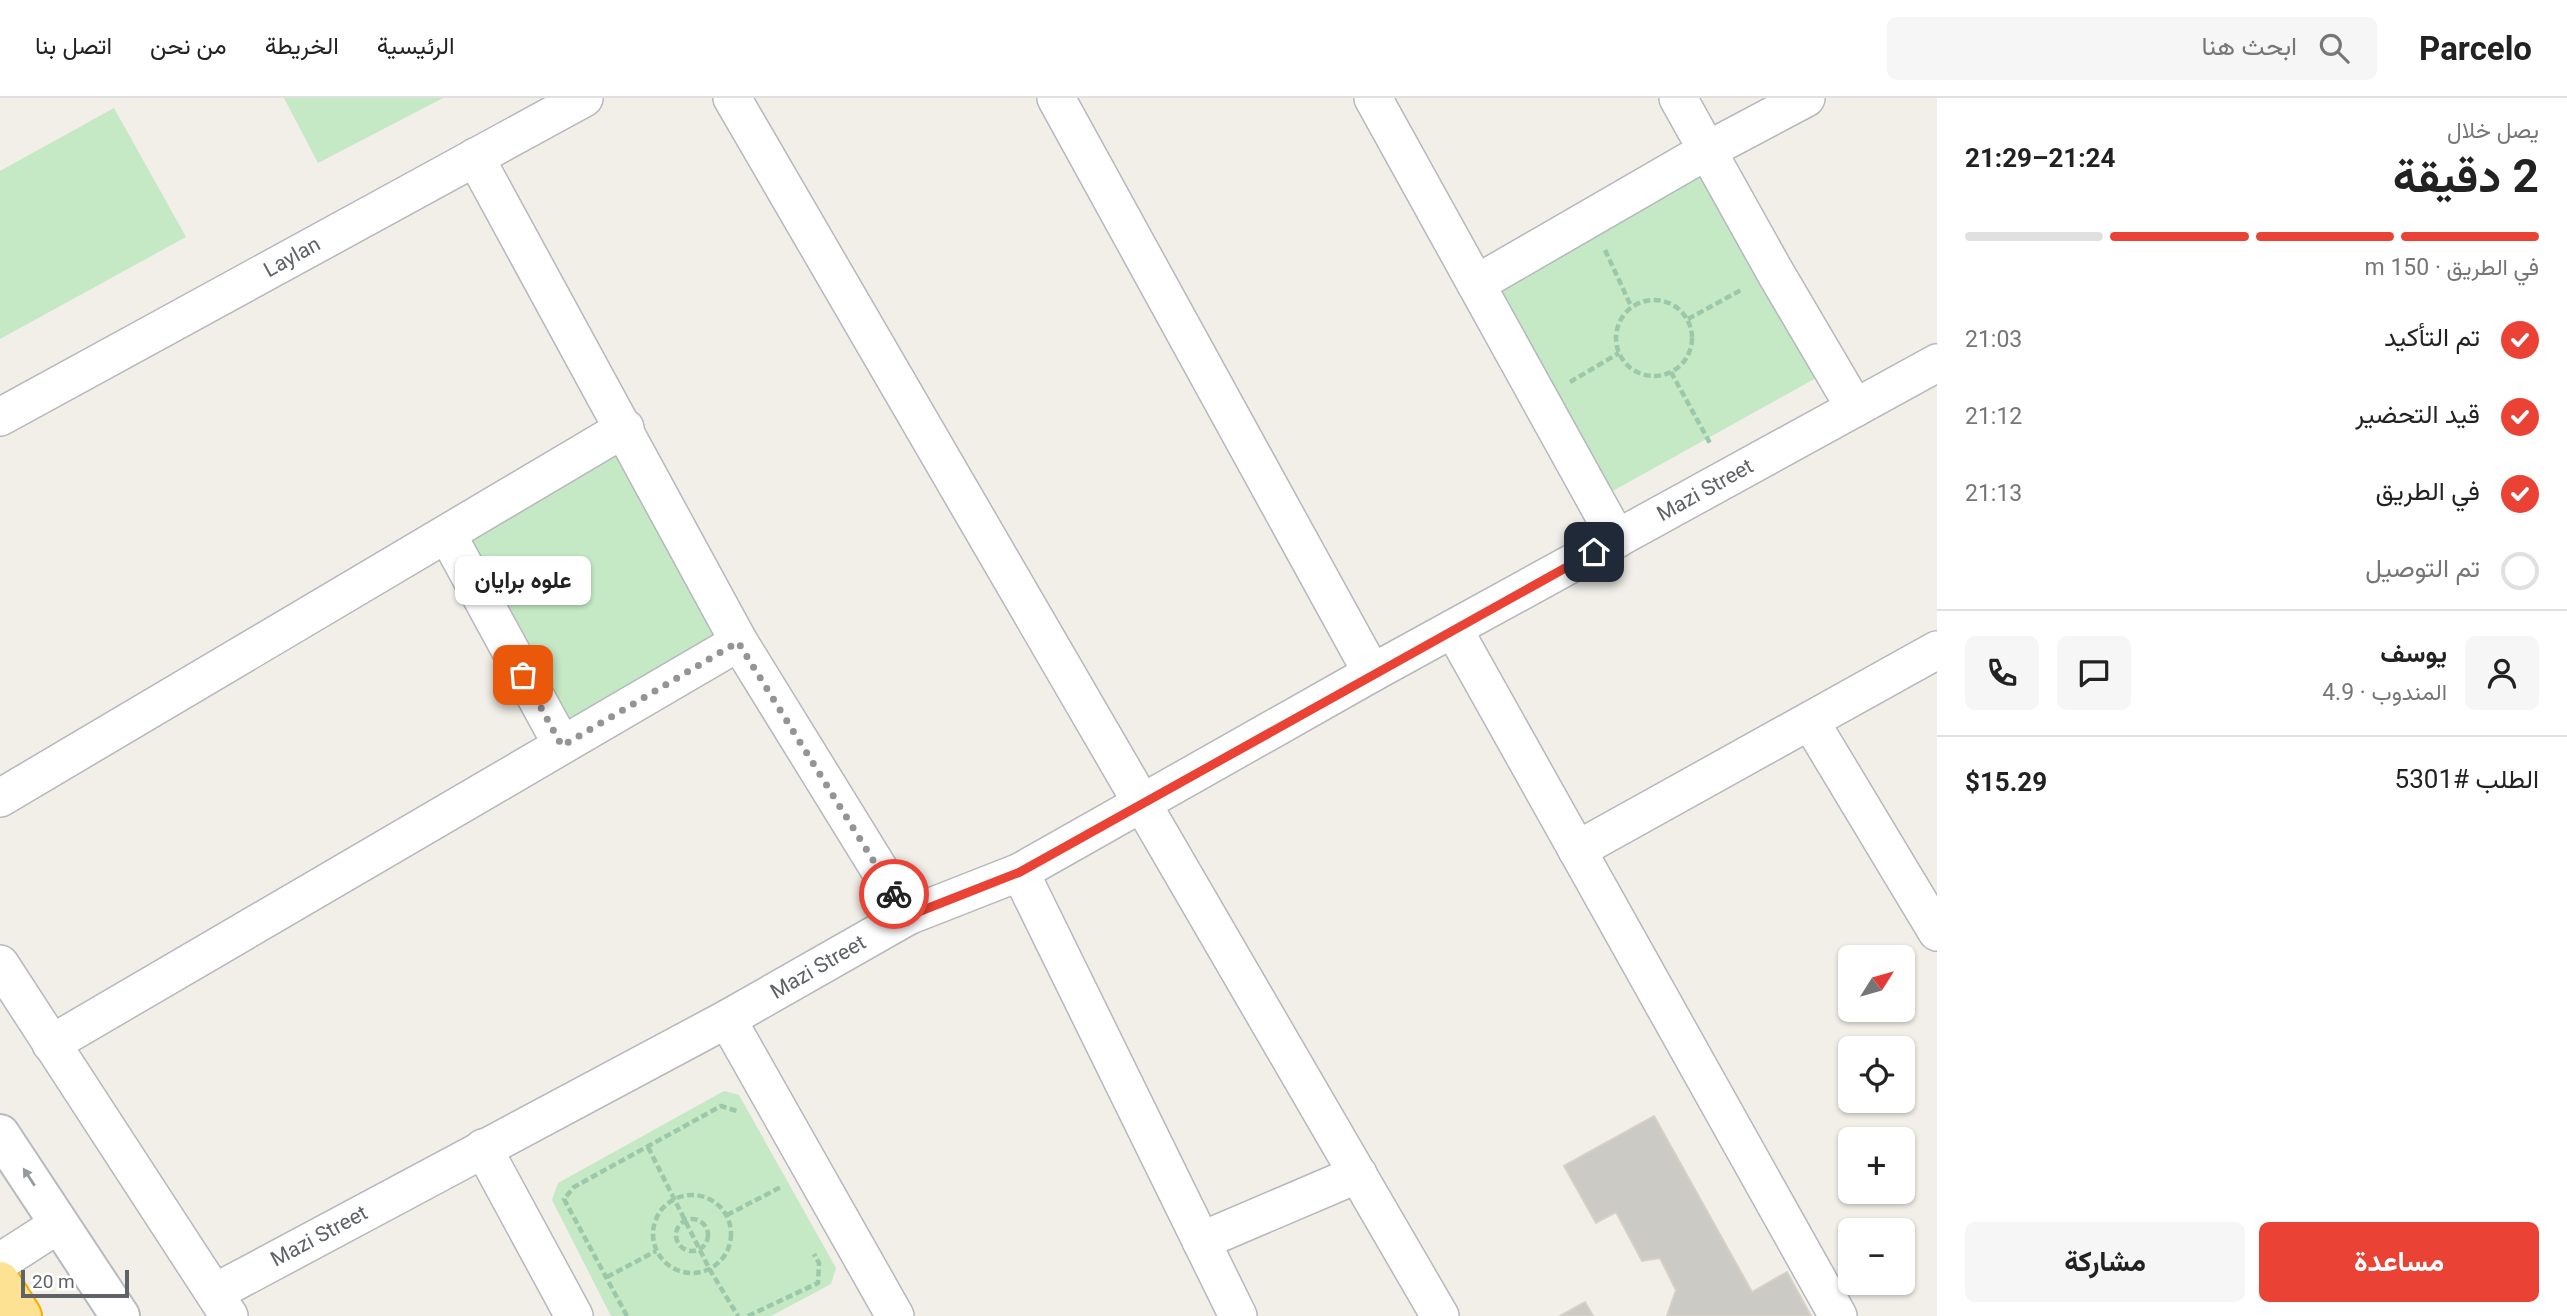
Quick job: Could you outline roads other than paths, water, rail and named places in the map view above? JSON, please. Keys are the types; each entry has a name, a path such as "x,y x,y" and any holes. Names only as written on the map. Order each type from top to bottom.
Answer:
{"highway":[{"path":"0,1281 22,1316"}],"main road":[{"path":"0,1134 120,1316"}],"street":[{"name":"Laylan","path":"0,417 584,98"},
{"path":"732,98 1440,1316"},
{"path":"1056,98 1372,673"},
{"path":"1373,98 1617,539"},
{"path":"1678,98 1774,272 1855,408"},
{"path":"1476,284 1708,150 1807,98"},
{"path":"475,157 625,428 738,642 908,916"},
{"name":"Mazi Street","path":"223,1304 483,1148 727,1019 908,916 1020,872 1372,673 1937,363"},
{"path":"0,798 625,428"},
{"path":"447,534 562,746"},
{"path":"1454,630 1838,1316"},
{"path":"51,1044 738,642"},
{"path":"1577,850 1937,650"},
{"path":"1810,721 1937,932"},
{"path":"1020,872 1238,1316"},
{"path":"0,964 223,1304"},
{"path":"727,1019 797,1178 895,1316"},
{"path":"483,1148 574,1316"},
{"path":"1201,1241 1358,1174"},
{"path":"0,1262 59,1224"}],"place":[{"name":"علوه برايان","path":"523,675"}]}
